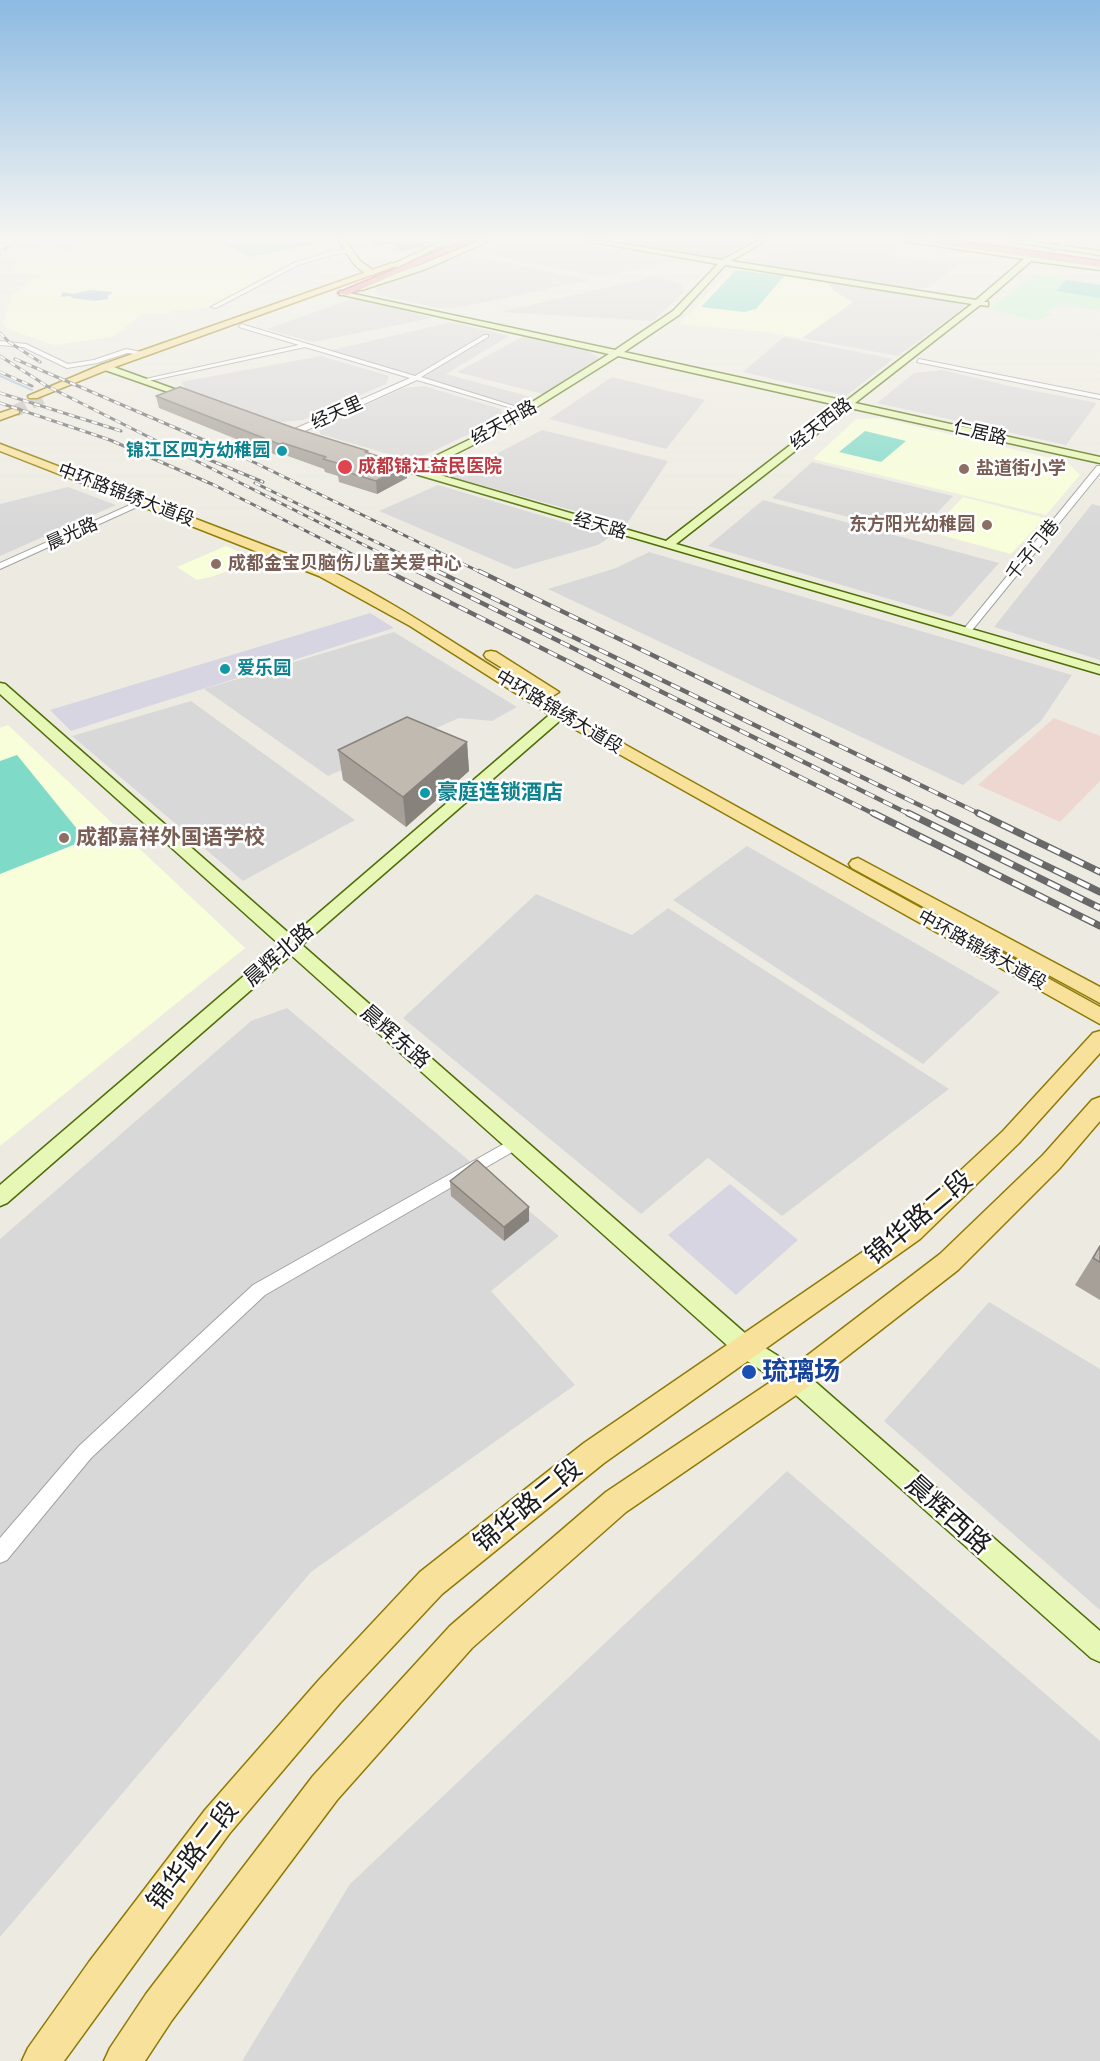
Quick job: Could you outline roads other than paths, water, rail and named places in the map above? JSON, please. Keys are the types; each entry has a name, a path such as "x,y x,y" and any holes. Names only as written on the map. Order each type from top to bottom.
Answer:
{"main road":[{"path":"38,397 142,353 189,337"},
{"path":"108,368 206,337"},
{"name":"中环路锦绣大道段","path":"0,439 356,576 408,603 571,705 1100,996"},
{"name":"中环路锦绣大道段","path":"0,447 324,573 352,586 441,636 510,684 559,714 1100,1016"},
{"name":"锦华路二段","path":"41,2061 102,1975 217,1822 328,1692 432,1583 594,1453 911,1232 1011,1137 1100,1039"},
{"path":"123,2061 159,2007 325,1788 461,1637 616,1502 796,1380 949,1262 1051,1162 1100,1106"}],"street":[{"path":"277,337 527,411"},
{"name":"经天里","path":"293,433 414,379 484,337"},
{"name":"仁居路","path":"542,337 1100,460"},
{"name":"经天中路","path":"413,471 527,411 638,337"},
{"name":"经天西路","path":"668,544 848,403 937,337"},
{"name":"经天西路","path":"699,534 919,361 945,337"},
{"path":"0,343 24,345 67,366 95,362 126,351 142,353"},
{"path":"144,380 305,346"},
{"path":"919,361 1100,398"},
{"path":"108,368 207,403"},
{"path":"281,429 315,440"},
{"name":"经天路","path":"370,457 668,544 686,545 966,632 1100,670"},
{"name":"千子门巷","path":"966,632 1100,468"},
{"name":"晨光路","path":"0,564 141,501"},
{"name":"晨辉东路","path":"0,687 746,1348 796,1380"},
{"name":"晨辉北路","path":"0,1197 290,944 559,714"},
{"path":"0,1553 85,1452 259,1290 516,1143"},
{"name":"晨辉西路","path":"796,1380 1100,1649"}],"waterway":[{"path":"0,376 32,390"}],"tunnel":[{"path":"15,411 42,398"}],"railway":[{"path":"4,337 40,362"},
{"path":"0,356 47,386 420,573"},
{"path":"15,359 241,456 482,573"},
{"path":"0,372 32,386"},
{"path":"0,393 121,431"},
{"path":"0,403 110,440 214,485 390,573"},
{"path":"205,458 263,482"},
{"path":"255,483 440,573"},
{"path":"387,571 876,815"},
{"path":"417,571 911,815"},
{"path":"437,571 940,815"},
{"path":"479,571 982,815"},
{"path":"873,813 1100,926"},
{"path":"908,813 1100,908"},
{"path":"937,813 1100,892"},
{"path":"978,813 1100,872"}],"place":[{"name":"锦江区四方幼稚园","path":"282,451"},
{"name":"成都锦江益民医院","path":"345,467"},
{"name":"盐道街小学","path":"964,469"},
{"name":"东方阳光幼稚园","path":"987,525"},
{"name":"成都金宝贝脑伤儿童关爱中心","path":"216,564"},
{"name":"爱乐园","path":"225,669"},
{"name":"豪庭连锁酒店","path":"425,793"},
{"name":"成都嘉祥外国语学校","path":"64,838"},
{"name":"琉璃场","path":"749,1372"}]}
